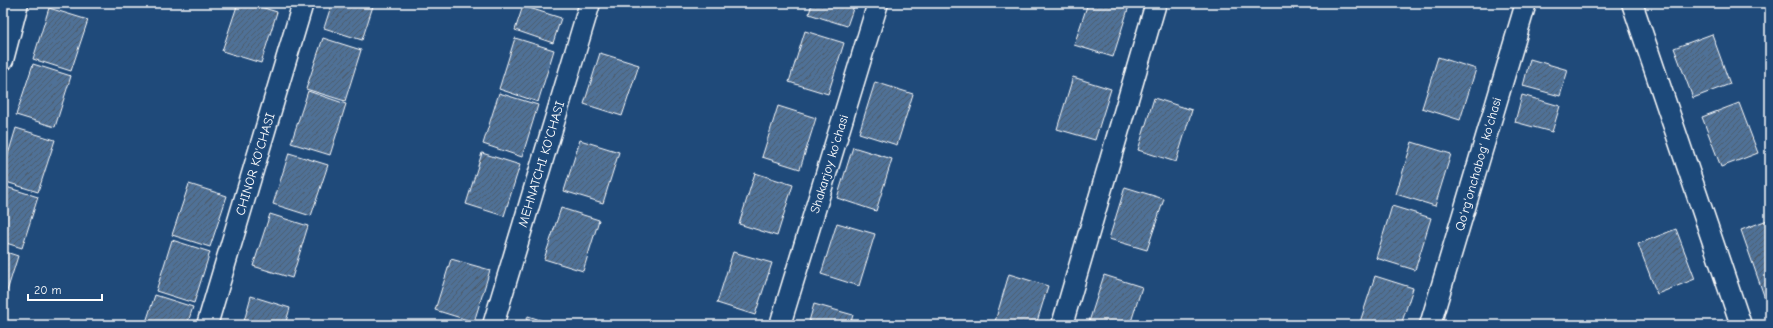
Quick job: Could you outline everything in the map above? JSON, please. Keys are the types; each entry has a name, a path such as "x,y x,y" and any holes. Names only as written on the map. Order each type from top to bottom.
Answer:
{"street":[{"path":"3,60 18,3"},
{"name":"CHINOR KO'CHASI","path":"207,325 303,3"},
{"name":"MEHNATCHI KO'CHASI","path":"493,325 590,3"},
{"name":"Shakarjoy ko'chasi","path":"780,325 878,3"},
{"path":"1062,325 1156,3"},
{"name":"Qo'rg'onchabog' ko'chasi","path":"1430,325 1526,3"},
{"path":"1632,3 1741,325"}],"building":[{"path":"238,3 248,3 277,12 261,63 222,51"},
{"path":"332,3 374,3 362,40 324,28"},
{"path":"812,3 855,3 847,26 809,14"},
{"path":"1088,3 1121,3 1129,6 1113,57 1074,45"},
{"path":"523,6 561,18 553,43 515,30"},
{"path":"49,8 88,20 71,71 33,59"},
{"path":"805,31 844,43 828,94 789,82"},
{"path":"1712,34 1730,84 1693,98 1674,48"},
{"path":"323,38 361,50 345,101 306,89"},
{"path":"515,38 554,50 538,102 499,89"},
{"path":"600,53 639,65 622,116 584,104"},
{"path":"1438,57 1476,69 1460,120 1422,108"},
{"path":"1530,59 1568,70 1560,96 1523,86"},
{"path":"33,64 71,76 55,127 16,115"},
{"path":"1073,77 1111,89 1095,140 1057,129"},
{"path":"875,82 913,94 897,145 859,133"},
{"path":"308,91 346,104 330,155 291,143"},
{"path":"499,93 538,105 522,157 483,144"},
{"path":"1522,95 1560,106 1552,132 1515,122"},
{"path":"1154,98 1192,110 1176,162 1138,150"},
{"path":"1739,103 1758,153 1721,167 1702,117"},
{"path":"778,106 816,118 800,169 762,157"},
{"path":"16,128 55,140 38,192 3,181 3,171"},
{"path":"580,140 619,152 603,203 564,191"},
{"path":"1412,142 1451,154 1435,206 1396,194"},
{"path":"853,147 892,159 876,211 837,198"},
{"path":"289,153 328,165 311,216 273,204"},
{"path":"482,153 520,165 504,216 466,204"},
{"path":"755,173 793,185 777,236 739,224"},
{"path":"189,184 227,196 210,247 172,235"},
{"path":"3,186 38,197 22,248 3,242"},
{"path":"1125,187 1164,199 1147,250 1109,239"},
{"path":"1392,206 1431,218 1415,270 1376,258"},
{"path":"561,208 599,220 583,271 544,259"},
{"path":"270,214 308,226 292,278 253,266"},
{"path":"1770,219 1770,306 1768,307 1741,230"},
{"path":"837,223 875,234 859,286 821,274"},
{"path":"1676,229 1695,279 1657,294 1638,244"},
{"path":"172,240 210,252 194,303 156,291"},
{"path":"3,251 18,256 3,304"},
{"path":"733,252 772,263 755,315 717,303"},
{"path":"451,259 490,270 474,322 435,310"},
{"path":"1009,274 1048,286 1036,325 994,325"},
{"path":"1104,275 1142,287 1130,325 1088,325"},
{"path":"1375,276 1413,288 1401,325 1359,325"},
{"path":"155,295 193,307 187,325 145,325"},
{"path":"251,296 290,308 285,325 243,325"},
{"path":"814,304 853,315 850,325 808,325"},
{"path":"528,316 556,325 525,325"}]}
